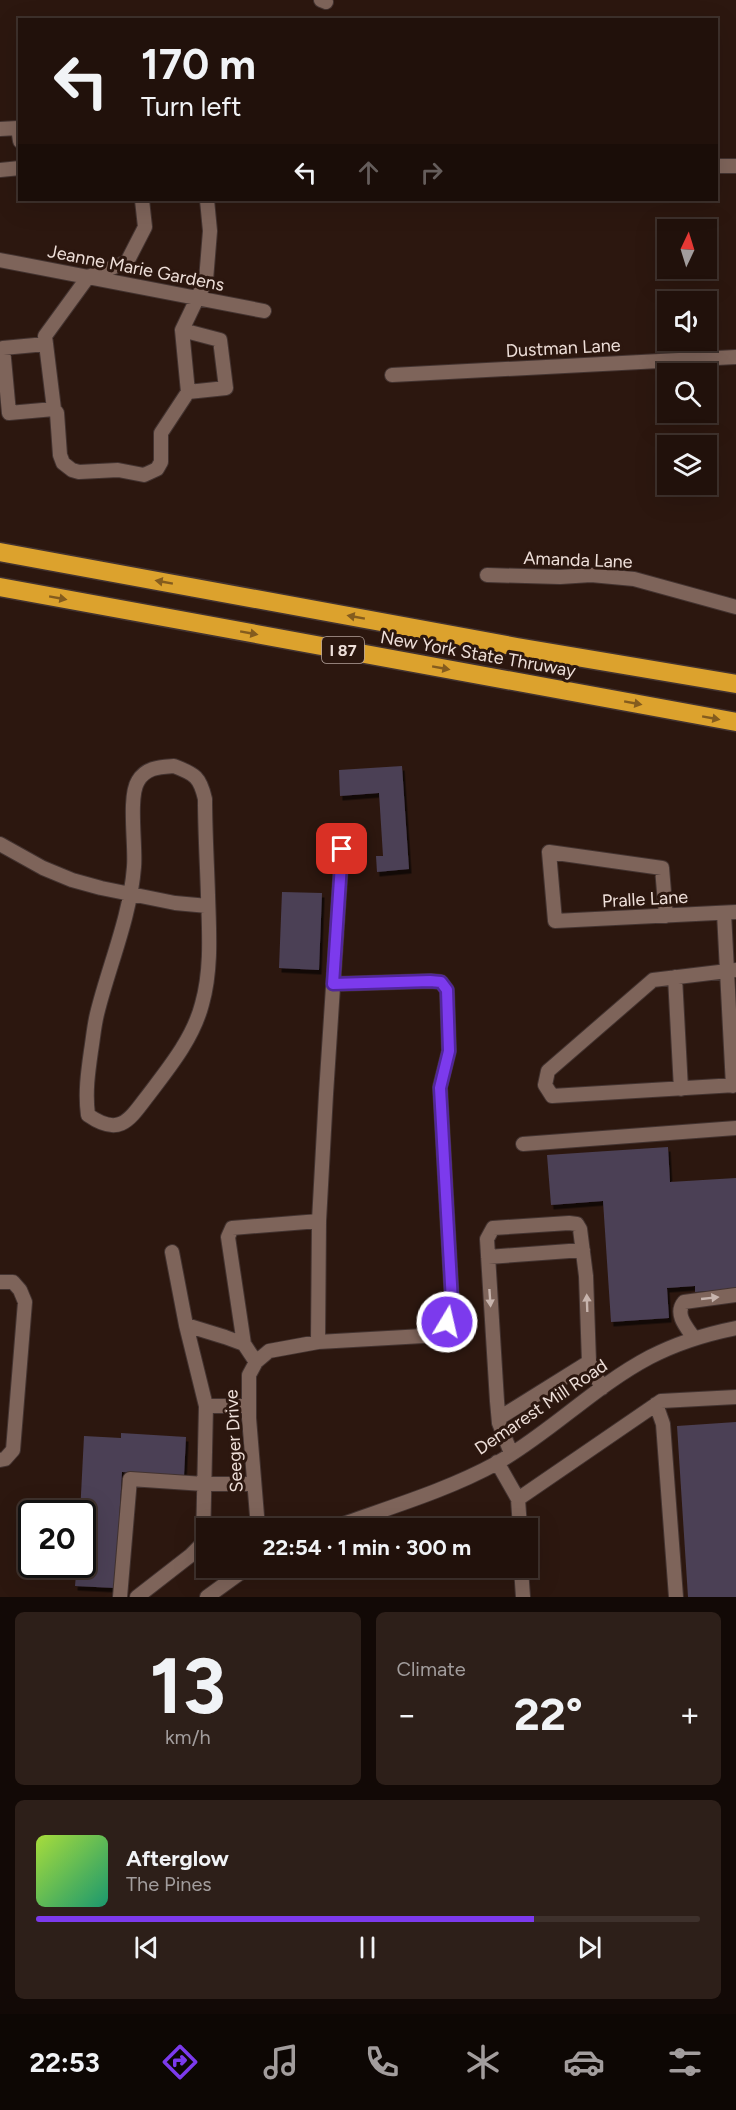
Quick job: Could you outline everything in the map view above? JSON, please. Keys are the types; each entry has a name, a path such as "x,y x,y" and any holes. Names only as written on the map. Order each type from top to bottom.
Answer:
{"highway":[{"name":"New York State Thruway","path":"0,552 517,647 736,684"},
{"name":"New York State Thruway","path":"0,587 736,722"}],"street":[{"path":"0,129 18,128"},
{"path":"718,166 736,166"},
{"path":"0,170 18,168"},
{"path":"142,201 145,227 127,262 88,277 45,336 54,409 57,413 60,455 67,467 79,472 117,470 144,475 157,469 160,462 161,433 188,392 182,330 206,280 210,231 207,201"},
{"name":"Jeanne Marie Gardens","path":"0,260 264,311"},
{"path":"182,330 220,340 226,388 188,392"},
{"path":"46,345 3,348 9,412 54,409"},
{"name":"Dustman Lane","path":"392,375 736,357"},
{"name":"Amanda Lane","path":"487,575 560,577 591,575 634,579 736,607"},
{"path":"174,766 189,771 201,782 205,799 208,906 208,971 202,1004 190,1035 171,1065 129,1120 114,1126 99,1122 88,1115 87,1076 97,1016 126,918 134,867 134,796 137,782 146,771 174,766"},
{"path":"0,844 43,868 72,880 175,903 208,906"},
{"path":"318,1342 319,1221 342,849"},
{"name":"Pralle Lane","path":"666,916 662,868 549,852 555,921 666,916 730,913"},
{"path":"730,913 735,1085 552,1096 545,1085 548,1071 653,980 731,971"},
{"path":"675,977 681,1089"},
{"path":"319,1221 232,1228 228,1237 244,1344 256,1362 269,1351 318,1342 423,1336 437,1333 447,1322 452,1302 440,1088 449,1051 447,990 441,982 430,981 333,984"},
{"path":"523,1144 736,1128"},
{"path":"511,1454 499,1423 487,1239 493,1228 577,1224 580,1229 586,1276 589,1362 602,1388"},
{"path":"488,1257 583,1250"},
{"path":"137,1597 203,1543 206,1407 186,1325 172,1252"},
{"path":"0,1282 13,1282 20,1290 25,1302 13,1450 0,1461"},
{"path":"694,1338 680,1313 684,1302 736,1295"},
{"path":"186,1325 244,1344"},
{"name":"Demarest Mill Road","path":"359,1518 452,1484 497,1462 650,1357 694,1338 736,1328"},
{"name":"Seeger Drive","path":"256,1362 249,1375 249,1406 257,1518"},
{"path":"499,1418 589,1362"},
{"path":"518,1498 661,1401 736,1397"},
{"path":"656,1404 663,1424 676,1597"},
{"path":"206,1407 249,1406"},
{"path":"497,1462 518,1498 519,1518"},
{"path":"120,1597 130,1479 204,1484 254,1484"},
{"path":"207,1597 233,1578"},
{"path":"522,1578 523,1597"}],"building":[{"path":"402,766 409,869 377,872 376,856 383,856 379,793 340,796 339,770"},
{"path":"282,892 322,893 319,970 279,968"},
{"path":"668,1147 670,1182 736,1178 736,1289 695,1292 695,1286 667,1288 669,1318 611,1322 603,1201 551,1205 547,1155"},
{"path":"736,1422 736,1597 688,1597 677,1426"},
{"path":"121,1433 186,1437 184,1476 122,1472 115,1588 75,1586 76,1578 96,1578 96,1500 81,1500 84,1436 121,1438"}],"route":[{"path":"342,849 333,984 430,981 441,982 447,990 449,1051 440,1088 452,1302 447,1322"}]}
